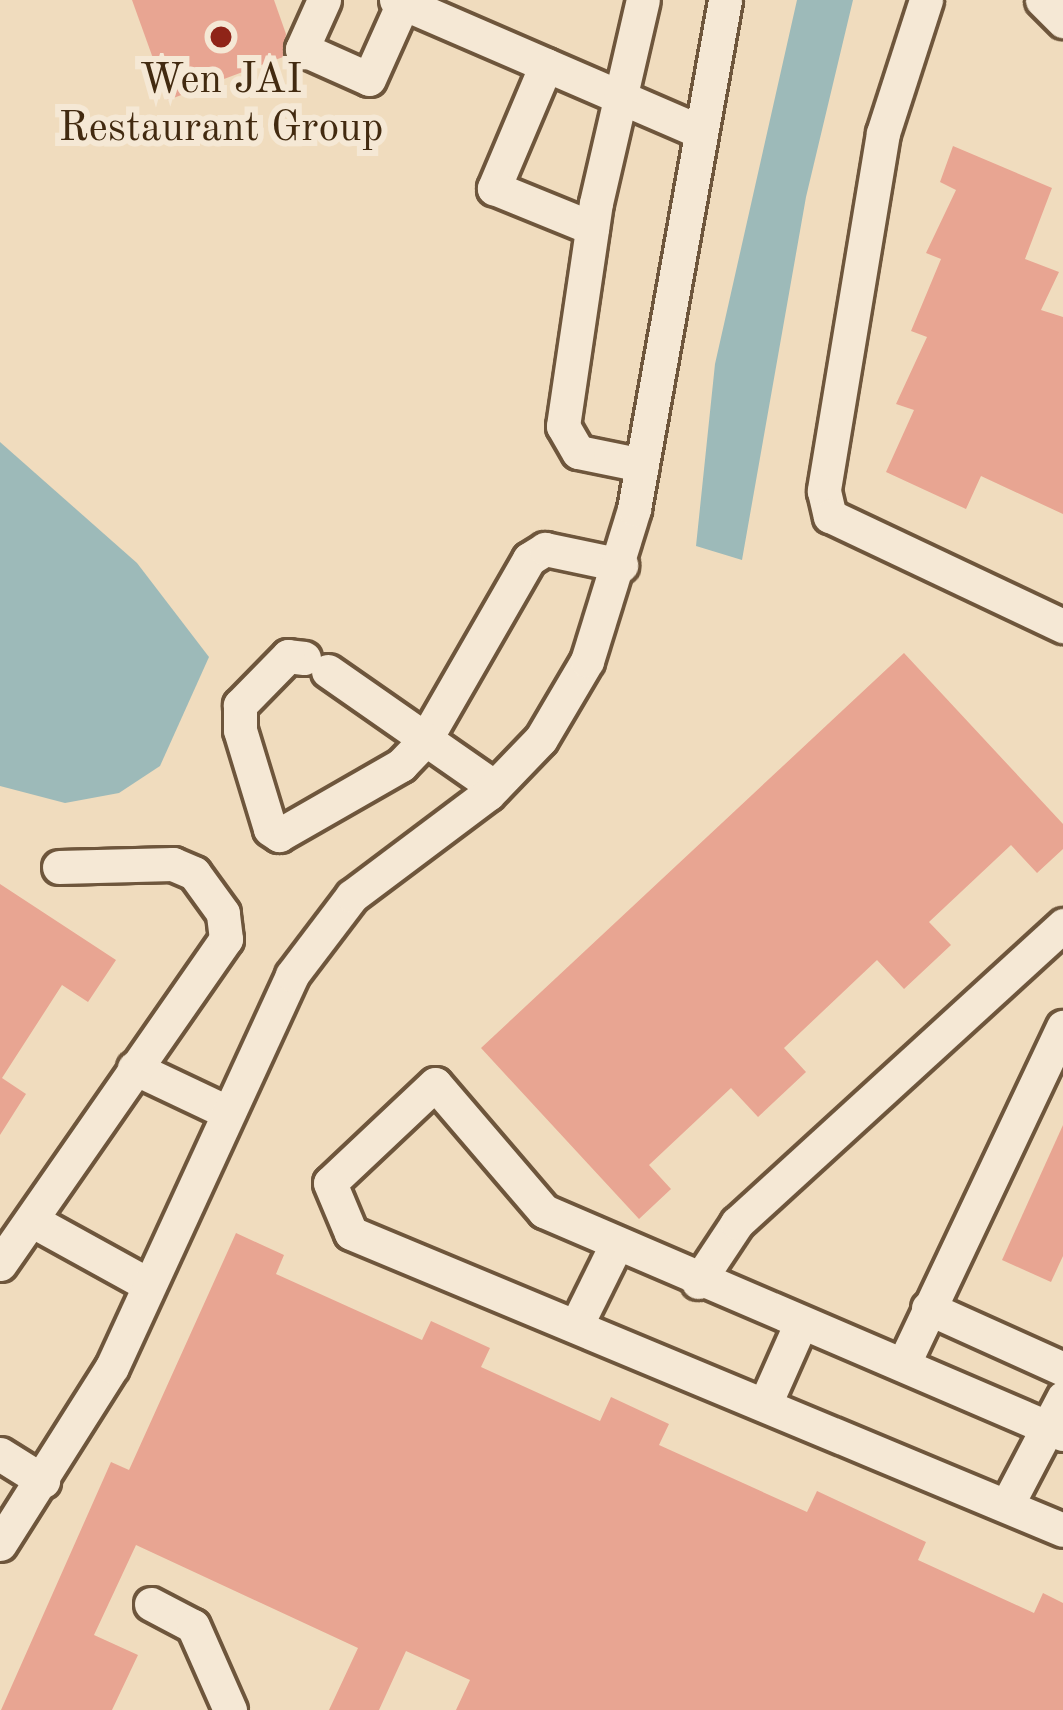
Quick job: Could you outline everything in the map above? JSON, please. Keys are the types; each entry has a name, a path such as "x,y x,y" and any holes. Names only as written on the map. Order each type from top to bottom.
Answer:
{"street":[{"path":"324,0 302,50 369,80 399,2 699,131"},
{"path":"642,465 578,452 563,426 592,228 643,0"},
{"path":"0,1544 112,1367 292,974 352,896 494,787 542,739 587,661 621,565 642,465 724,0"},
{"path":"926,0 884,134 824,490 830,516 1063,626"},
{"path":"1042,0 1063,21"},
{"path":"546,64 494,188 592,228"},
{"path":"494,787 425,740 316,664 288,656 240,705 240,730 270,830 279,835 316,819 401,765 425,740 529,559 545,549 621,565"},
{"path":"0,1264 226,939 223,913 194,873 173,864 59,867"},
{"path":"698,1282 737,1223 1063,925"},
{"path":"904,1363 1063,1027"},
{"path":"134,1067 227,1112"},
{"path":"1007,1504 1058,1420 800,1325 544,1211 434,1084 330,1183 351,1233 1063,1530"},
{"path":"33,1221 149,1285"},
{"path":"576,1326 616,1244"},
{"path":"928,1308 1063,1369"},
{"path":"765,1404 800,1325"},
{"path":"0,1454 43,1481"},
{"path":"151,1604 193,1625 230,1710"}],"water":[{"path":"797,0 853,0 806,197 742,560 696,546 715,364"},
{"path":"0,442 137,563 209,657 160,766 119,793 65,803 0,786"}],"building":[{"path":"132,0 274,0 286,34 283,57 168,100"},
{"path":"953,146 1052,188 1025,259 1059,272 1041,310 1063,317 1063,514 981,476 966,509 886,472 914,410 896,404 927,337 911,331 941,259 926,253 956,190 940,182"},
{"path":"904,653 1063,824 1063,849 1037,873 1011,845 929,922 951,945 904,989 877,960 784,1048 806,1072 758,1117 731,1088 649,1165 671,1189 639,1219 481,1048"},
{"path":"0,884 116,960 88,1002 62,985 2,1078 26,1094 0,1135"},
{"path":"1063,1125 1063,1256 1051,1282 1002,1260"},
{"path":"236,1233 284,1255 276,1274 422,1340 431,1321 490,1348 481,1367 600,1421 611,1397 669,1424 659,1445 807,1512 817,1491 926,1542 918,1560 1034,1613 1043,1593 1063,1603 1063,1710 456,1710 470,1680 406,1651 379,1710 329,1710 358,1648 136,1545 94,1635 138,1655 112,1710 1,1710 111,1462 129,1470"}],"place":[{"name":"Wen JAI Restaurant Group","path":"221,37"}]}
